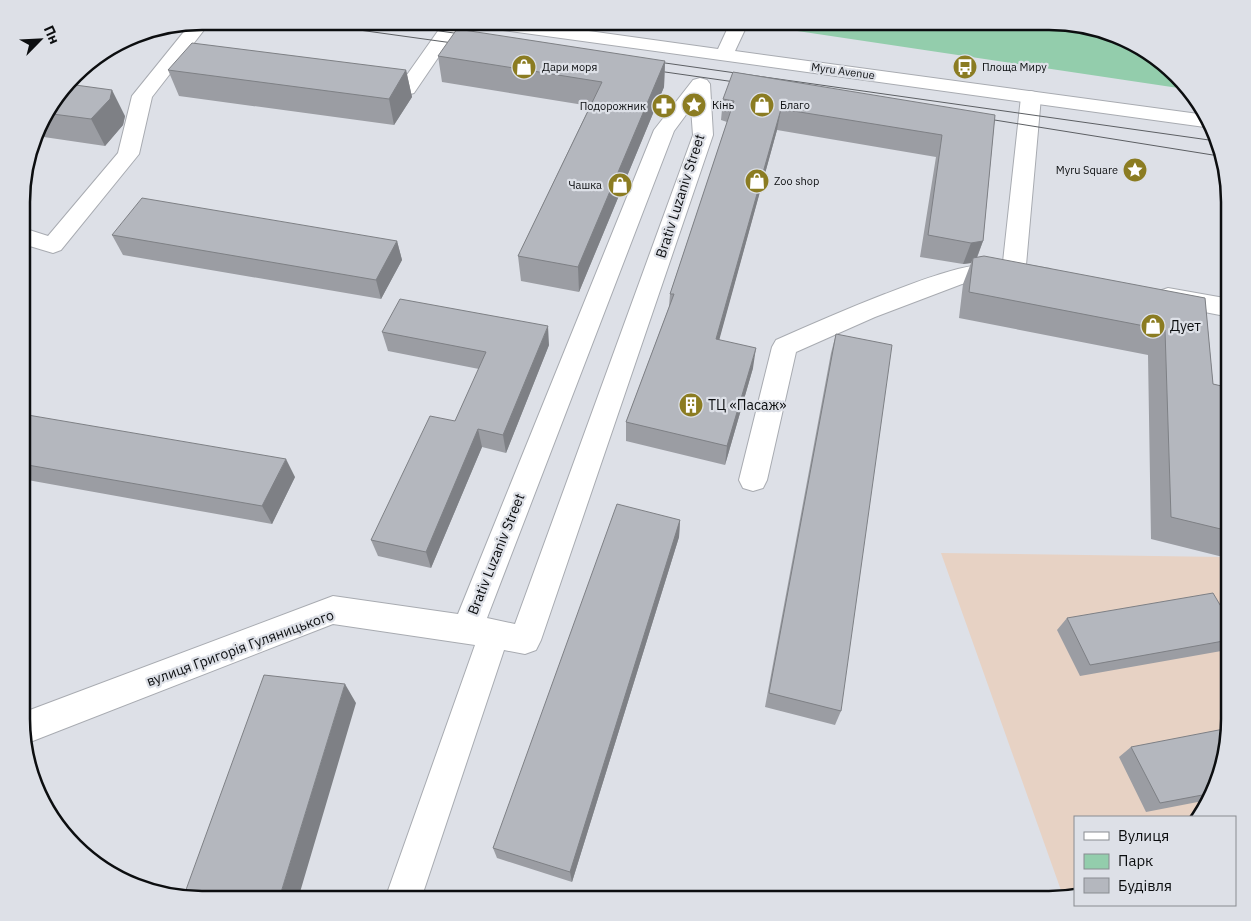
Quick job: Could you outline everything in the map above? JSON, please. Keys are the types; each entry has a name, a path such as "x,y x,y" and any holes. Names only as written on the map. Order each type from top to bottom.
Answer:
{"street":[{"path":"30,238 53,245 128,154 142,96 195,30"},
{"path":"407,90 448,30"},
{"name":"Myru Avenue","path":"540,30 1200,120"},
{"path":"724,55 736,30"},
{"name":"Brativ Luzaniv Street","path":"406,891 495,634 664,130 700,84 703,135 495,634"},
{"path":"1014,270 1032,96"},
{"path":"753,480 785,347 837,322 950,277 985,270 1014,270 1063,279"},
{"path":"1151,294 1221,306"},
{"name":"вулиця Григорія Гуляницького","path":"30,726 334,610 495,634"}],"shaded area":[{"path":"941,553 1221,557 1221,730 1218,752 1208,785 1190,816 1074,816 1074,889 1061,890"}],"green space":[{"path":"791,30 1060,30 1082,33 1104,39 1125,48 1154,66 1177,88"}],"building":[{"path":"456,30 464,30 665,61 578,267 518,256 602,82 438,56"},
{"path":"192,43 406,70 389,99 168,70"},
{"path":"733,72 995,115 983,241 971,243 928,235 942,135 781,109 716,339 756,348 727,446 626,422 674,294 670,294 734,101 723,99"},
{"path":"77,85 112,90 110,99 91,119 54,114"},
{"path":"142,198 397,241 376,280 112,235"},
{"path":"984,256 1205,298 1213,384 1221,386 1221,529 1171,517 1165,330 969,292 973,258"},
{"path":"400,299 548,326 503,435 478,429 426,552 371,540 430,416 455,421 486,352 382,332"},
{"path":"836,334 892,345 841,711 769,693"},
{"path":"30,415 286,459 262,506 30,465"},
{"path":"617,504 680,520 570,872 493,848"},
{"path":"1213,593 1221,606 1221,641 1090,665 1067,618"},
{"path":"264,675 345,684 281,891 186,890"},
{"path":"1221,730 1215,763 1203,795 1160,803 1131,747"}],"tram line":[{"path":"359,30 460,44"},
{"path":"433,30 468,35"},
{"path":"651,61 1209,140"},
{"path":"651,70 742,83"},
{"path":"982,118 1214,155"}],"place":[{"name":"Дари моря","path":"524,67"},
{"name":"Площа Миру","path":"965,67"},
{"name":"Кінь","path":"694,105"},
{"name":"Благо","path":"762,105"},
{"name":"Подорожник","path":"664,106"},
{"name":"Myru Square","path":"1135,170"},
{"name":"Zoo shop","path":"757,181"},
{"name":"Чашка","path":"620,185"},
{"name":"Дует","path":"1153,326"},
{"name":"ТЦ «Пасаж»","path":"691,405"}]}
